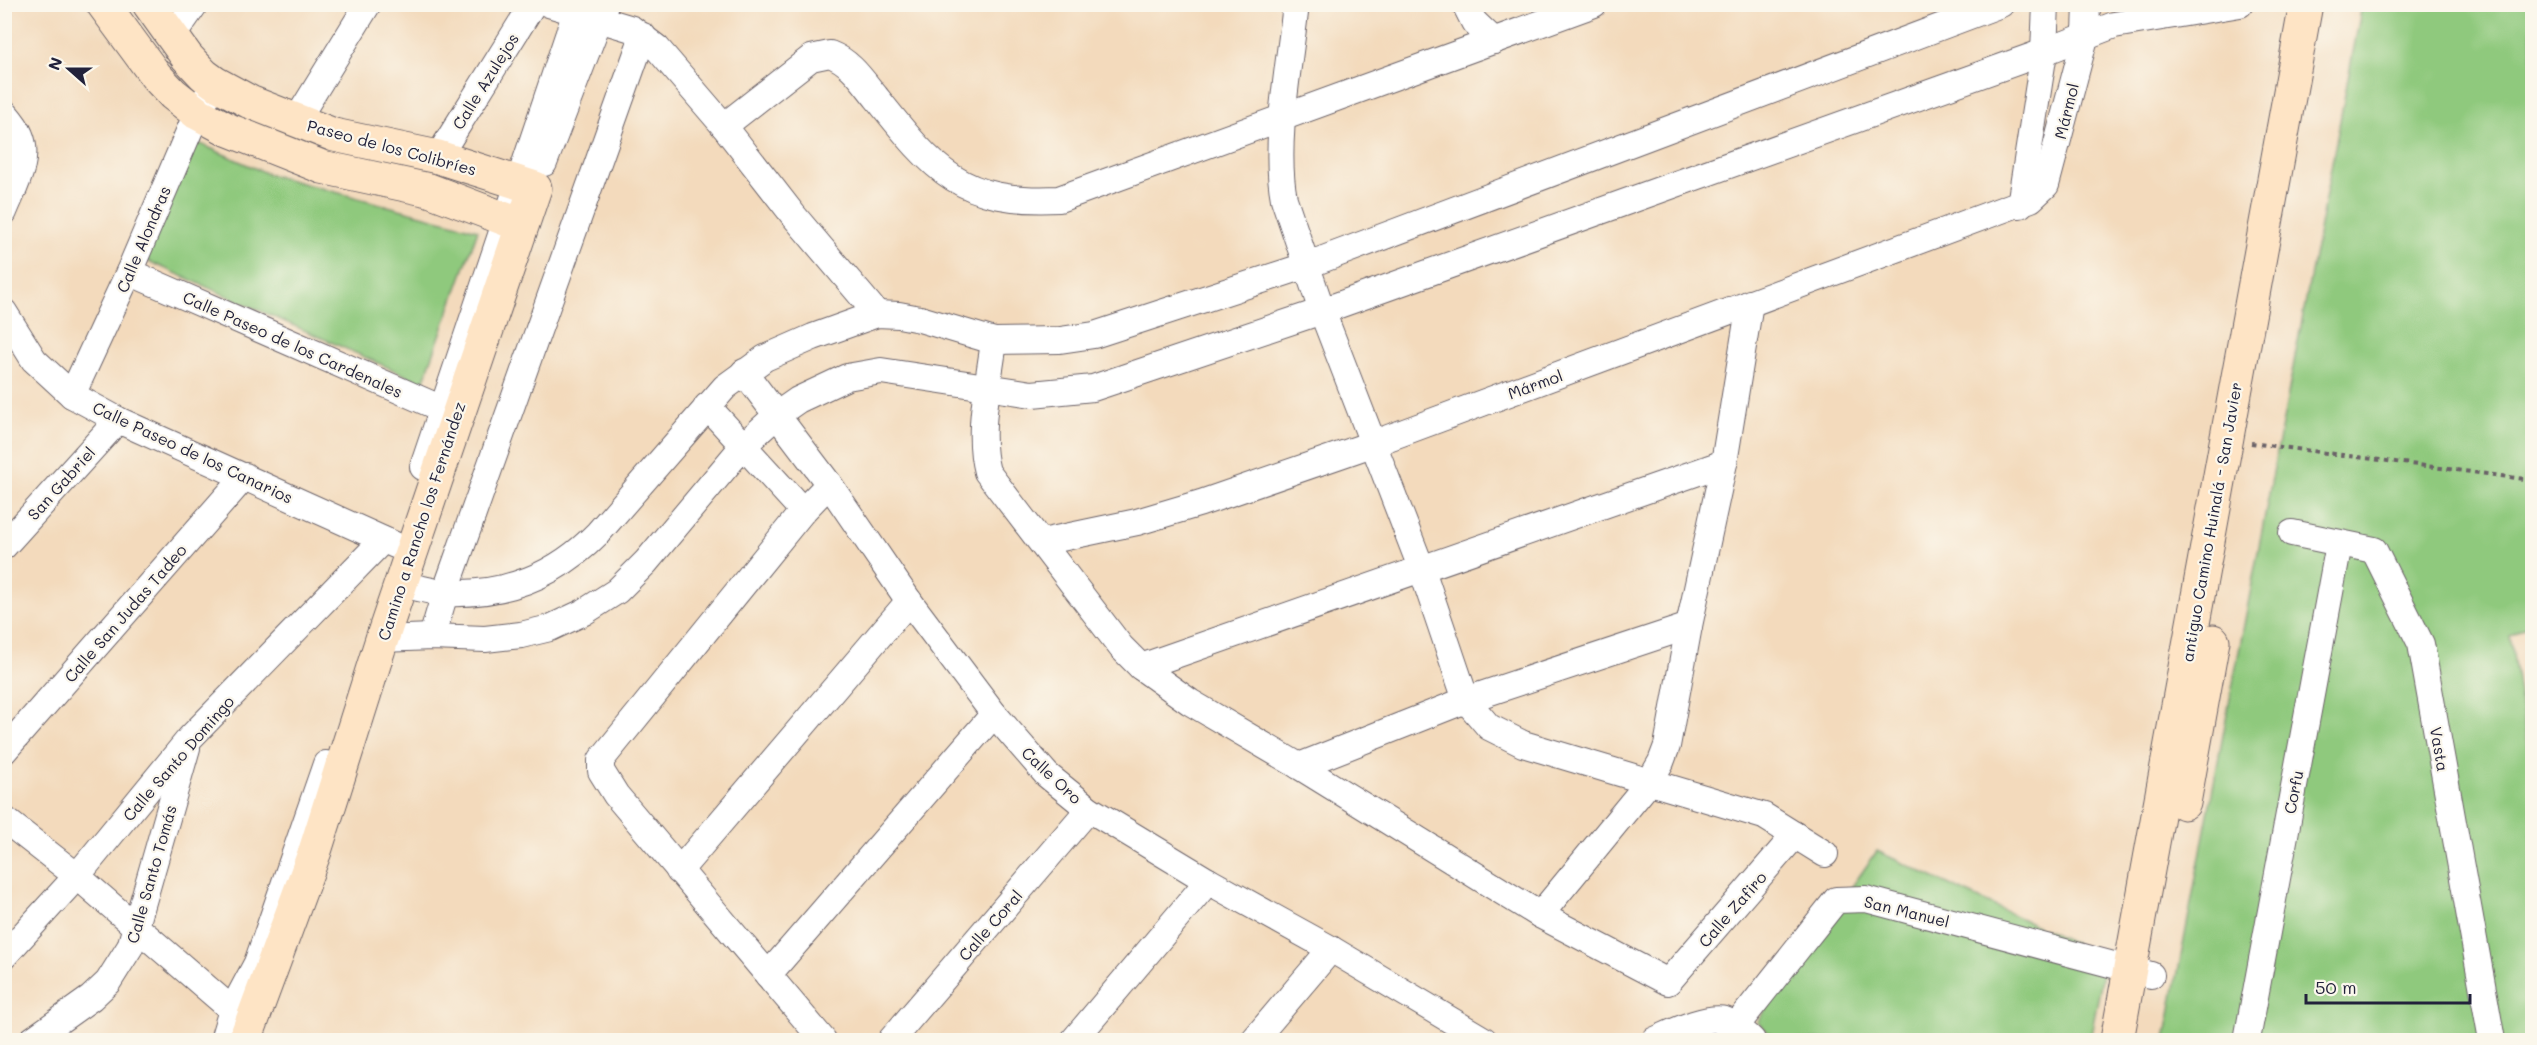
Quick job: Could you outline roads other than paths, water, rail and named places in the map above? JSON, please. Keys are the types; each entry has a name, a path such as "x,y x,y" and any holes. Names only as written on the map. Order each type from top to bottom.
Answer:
{"main road":[{"name":"Paseo de los Colibríes","path":"103,4 156,76 173,94 197,113 238,134 322,167 429,190 514,222"},
{"name":"Paseo de los Colibríes","path":"149,4 187,57 215,83 250,102 334,135 438,157 527,186"},
{"name":"antiguo Camino Huinalá - San Javier","path":"2118,1041 2141,972 2306,4"},
{"path":"2139,1041 2141,972 2201,710 2245,442 2323,4"},
{"name":"Camino a Rancho los Fernández","path":"238,1029 315,851 401,584 398,546 449,412 527,186"}],"street":[{"path":"172,38 195,4"},
{"path":"296,121 368,4"},
{"name":"Calle Azulejos","path":"438,157 533,4"},
{"path":"549,4 593,11 643,36 673,66 724,126 794,216 877,314"},
{"path":"1296,4 1283,118 1282,190 1305,266 1422,570 1466,700 1490,727 1513,739 1764,816 1825,854"},
{"path":"1465,4 1474,22 1494,41"},
{"path":"724,126 811,58 830,54 851,66 915,146 937,167 963,184 993,196 1027,201 1059,199 1594,4"},
{"path":"401,584 446,593 483,591 529,582 556,568 579,552 707,406 744,372 765,358 813,337 877,314 920,319 994,341 1060,340 1094,335 1305,266 2001,4"},
{"name":"Mármol","path":"2020,204 2044,52 2046,4"},
{"name":"Mármol","path":"1042,542 1137,522 1201,503 1372,444 2020,204 2037,195 2046,185 2086,34 2087,4"},
{"path":"382,639 432,637 485,639 520,635 550,628 584,612 617,591 646,562 744,445 778,414 798,400 847,377 881,371 1032,394 1093,388 1322,311 2044,52 2086,34 2114,25 2240,4"},
{"name":"Camino a Rancho los Fernández","path":"527,186 593,11"},
{"path":"432,637 643,36"},
{"name":"Calle Alondras","path":"72,395 129,272 197,113 215,83"},
{"path":"4,112 20,134 24,144 24,158 4,212"},
{"name":"Calle Paseo de los Cardenales","path":"129,272 449,412"},
{"path":"994,341 982,435 982,455 987,472 999,491 1042,542 1121,646 1141,667 1190,702 1299,766 1540,915 1650,781 1662,762 1724,463 1750,303"},
{"name":"Calle Paseo de los Canarios","path":"4,312 12,343 72,395 118,420 398,546"},
{"name":"Calle Oro","path":"744,372 829,484 909,601 994,714 1047,776 1089,809 1208,881 1331,949 1449,1032 1484,1041"},
{"path":"707,406 803,511"},
{"name":"San Gabriel","path":"4,546 118,420"},
{"path":"1141,667 1724,463"},
{"name":"Calle San Judas Tadeo","path":"4,751 245,476"},
{"path":"823,1041 606,782 601,771 601,760 803,511 829,484"},
{"name":"Vasta","path":"2292,533 2374,550 2421,644 2492,1041"},
{"name":"Corfu","path":"2247,1041 2339,544"},
{"path":"4,819 136,926 238,1029 257,963 370,638 398,546"},
{"name":"Calle Santo Domingo","path":"4,956 77,876 190,738 398,546"},
{"path":"679,871 909,601"},
{"path":"1299,766 1466,700 1689,626"},
{"path":"768,975 994,714"},
{"name":"Calle Santo Tomás","path":"32,1041 91,998 108,982 130,947 190,738"},
{"name":"Calle Coral","path":"891,1041 1089,809"},
{"name":"Calle Zafiro","path":"1540,915 1668,982 1795,835"},
{"path":"1074,1041 1208,881"},
{"name":"San Manuel","path":"1738,1036 1836,900 1866,899 2141,972"},
{"path":"1254,1041 1331,949"},
{"path":"1655,1041 1710,1020 1724,1020 1738,1036"}]}
